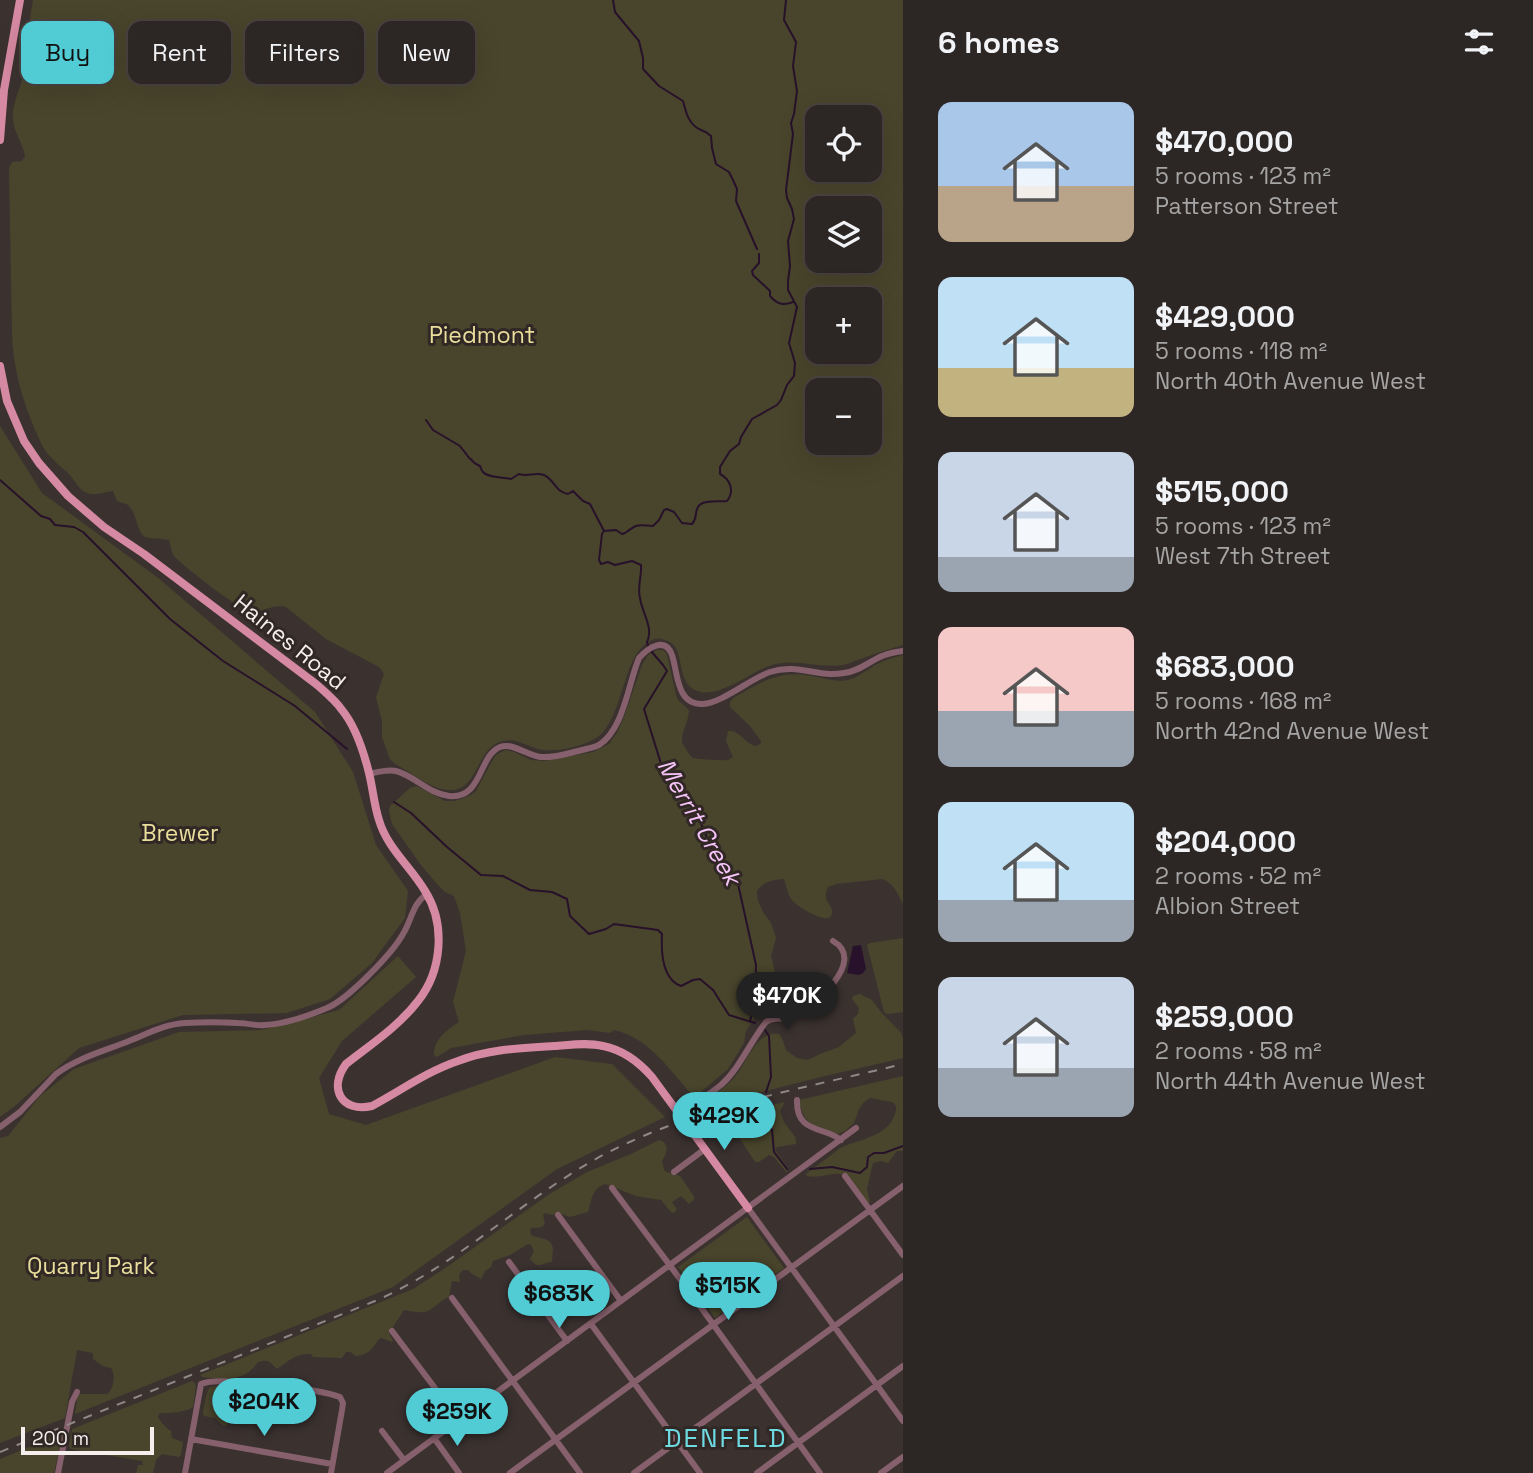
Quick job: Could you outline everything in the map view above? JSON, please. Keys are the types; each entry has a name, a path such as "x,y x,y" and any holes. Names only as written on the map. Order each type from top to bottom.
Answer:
{"main road":[{"path":"0,140 4,90 20,0"},
{"name":"Haines Road","path":"0,366 8,401 24,441 53,480 104,527 206,600 333,699 344,711 351,725 364,756 382,830 427,894 439,932 437,958 428,986 420,999 395,1024 346,1064 338,1076 337,1090 344,1102 353,1107 372,1106 443,1067 490,1052 592,1044 614,1049 642,1066 678,1112"},
{"path":"678,1112 748,1208"}],"street":[{"path":"369,774 396,771 436,792 453,796 461,795 474,785 491,754 499,747 510,746 529,755 543,757 560,756 597,746 607,738 619,720 637,663 653,646 662,645 668,648 672,654 681,692 690,701 700,704 710,703 775,671 791,668 840,674 858,671 880,657 903,651"},
{"path":"0,1127 20,1112 62,1069 162,1028 202,1022 264,1025 292,1020 329,1008 350,993 394,947 406,930 419,899 427,894"},
{"path":"678,1112 722,1084 734,1071 766,1022 774,1018 793,1016 820,996 839,976 844,955 842,949 833,942"},
{"path":"797,1100 798,1113 810,1128 841,1140"},
{"path":"387,1473 856,1128"},
{"path":"674,1172 705,1149"},
{"path":"845,1176 903,1255"},
{"path":"510,1473 903,1186"},
{"path":"612,1188 820,1473"},
{"path":"748,1208 903,1421"},
{"path":"558,1215 621,1301"},
{"path":"509,1262 567,1341"},
{"path":"634,1473 903,1276"},
{"path":"452,1298 580,1473"},
{"path":"591,1324 700,1473"},
{"path":"392,1331 459,1420"},
{"path":"757,1473 903,1367"},
{"path":"185,1473 198,1393 202,1383 209,1381 249,1382 337,1396 342,1401 342,1410 331,1473"},
{"path":"58,1473 72,1402 77,1392"},
{"path":"382,1431 404,1460"},
{"path":"434,1438 459,1473"},
{"path":"191,1439 332,1464"},
{"path":"881,1473 903,1457"}],"green space":[{"name":"Piedmont","path":"33,0 903,0 903,645 843,665 788,663 769,666 718,691 701,692 687,682 677,650 672,644 656,639 641,648 635,657 610,722 598,737 591,741 567,749 550,750 538,749 513,740 503,741 487,751 468,783 452,790 430,785 395,764 390,759 382,737 382,721 376,697 384,674 379,667 326,639 286,607 277,606 254,612 233,603 174,556 169,540 145,537 131,508 117,501 113,491 94,494 81,489 48,454 41,442 19,383 12,334 9,168 12,162 22,161 25,156 15,129 14,104 21,83 114,84 114,21 30,21"},
{"name":"Brewer","path":"0,426 42,493 157,577 315,712 353,772 376,845 408,891 405,918 372,963 330,999 287,1013 183,1015 79,1048 0,1117"},
{"path":"663,650 667,654 676,695 689,710 682,743 693,758 722,760 733,757 726,741 728,731 736,733 753,745 761,743 750,726 730,707 733,698 750,688 776,677 795,674 848,680 880,663 903,655 903,904 893,886 882,879 836,884 828,887 826,892 826,900 832,913 826,918 806,911 795,903 789,895 784,879 763,885 757,891 758,901 776,938 771,956 785,1005 781,1010 760,1011 746,1031 744,1043 728,1069 693,1096 649,1048 627,1034 614,1030 610,1033 587,1030 524,1035 451,1048 437,1057 434,1055 439,1040 459,1022 453,1002 466,951 460,913 454,896 437,884 392,824 390,806 410,788 417,786 445,801 455,801 471,795 476,791 496,755 505,750 531,760 544,761 593,752 609,744 625,714 642,665 648,655"},
{"path":"903,938 903,1012 887,1014 884,1012 867,945"},
{"name":"Quarry Park","path":"398,956 416,977 342,1041 319,1078 329,1114 366,1125 555,1057 612,1064 665,1117 557,1169 393,1287 75,1414 78,1394 108,1394 114,1377 111,1368 93,1359 93,1353 77,1350 65,1418 0,1443 0,1138 8,1136 40,1096 74,1069 179,1032 262,1030 339,1010"},
{"path":"860,994 872,1000 901,1033 903,1058 707,1106 707,1099 734,1078 759,1041 771,1034 779,1034 786,1050 797,1058 808,1060 839,1047 856,1033 853,1019 859,1008 852,999"},
{"path":"903,1076 903,1151 897,1151 888,1163 873,1163 867,1189 870,1202 868,1203 845,1175 807,1176 806,1174 839,1149 881,1132 893,1119 896,1107 891,1102 870,1098 859,1109 854,1123 838,1134 811,1124 804,1115 799,1100"},
{"path":"785,1102 780,1111 784,1123 795,1136 796,1144 777,1147 775,1150 787,1167 787,1173 774,1157 769,1155 755,1162 740,1139 704,1133 702,1123 724,1115"},
{"path":"659,1140 664,1142 666,1147 662,1161 664,1170 680,1176 695,1198 689,1204 681,1196 672,1202 677,1210 673,1213 661,1200 636,1196 605,1184 595,1192 588,1212 570,1217 559,1213 545,1213 545,1224 530,1229 531,1235 551,1243 552,1262 536,1265 530,1259 534,1251 528,1244 493,1261 481,1279 468,1270 463,1270 459,1275 460,1282 452,1281 449,1297 428,1311 404,1310 389,1333 392,1342 382,1338 367,1353 355,1356 346,1352 342,1358 301,1355 277,1369 269,1361 258,1362 247,1373 234,1378 200,1375 413,1289 548,1195 587,1172"},
{"path":"747,1217 784,1268 715,1318 678,1267"},
{"path":"192,1381 196,1386 193,1407 162,1413 158,1417 171,1431 172,1438 183,1442 181,1455 179,1457 162,1454 156,1460 153,1473 136,1473 138,1465 143,1465 142,1461 71,1449 69,1446 72,1429"},
{"path":"219,1385 222,1389 222,1400 231,1407 227,1426 215,1418 204,1416 203,1413 209,1388"},
{"path":"63,1433 54,1473 0,1473 0,1459"}],"shaded area":[{"path":"861,945 866,969 859,975 847,973 853,946"}],"waterway":[{"path":"613,0 615,12 639,41 643,69 659,86 683,101 691,122 711,136 716,164 729,172 733,180 737,189 736,201 757,249"},
{"name":"Merrit Creek","path":"648,646 649,631 639,594 641,565 632,561 615,565 608,562 601,564 599,560 602,534 604,531 616,530 622,534 638,525 653,526 667,509 674,512 682,523 692,524 700,504 727,501 731,493 730,486 720,474 720,467 730,451 739,444 752,419 777,405 794,376 795,363 789,343 797,307 788,290 788,241 794,219 786,190 793,134 791,123 797,91 793,66 796,42 784,20 786,0"},
{"path":"759,254 759,263 752,271 753,275 770,291 770,296 775,301 780,304 793,302"},
{"path":"426,420 433,430 460,446 470,459"},
{"path":"471,459 485,474 492,476 511,479 519,474 544,475 560,490 568,494 573,491 590,504 604,531"},
{"path":"0,480 55,525 74,527 83,532 170,619 223,661 295,706 347,749"},
{"name":"Merrit Creek","path":"651,651 667,671 644,709 663,770 696,811 714,855 738,884 756,965 755,996 750,1022"},
{"path":"394,802 411,813 481,875 503,876 530,890 552,892 567,899 570,916 589,934 614,924 658,930 662,934 666,971 675,982 681,986 700,979 713,990 729,1015 755,1023"},
{"path":"765,1030 769,1036 771,1077 766,1092"},
{"path":"768,1106 766,1118 772,1130 774,1152 787,1169"},
{"path":"810,1169 832,1167 860,1173 867,1167 868,1157 874,1153 884,1153 903,1146"}],"railway":[{"path":"0,1452 375,1301 434,1269 574,1172 638,1138 750,1100 903,1064"}],"district":[{"name":"DENFELD","path":"726,1438"}]}
